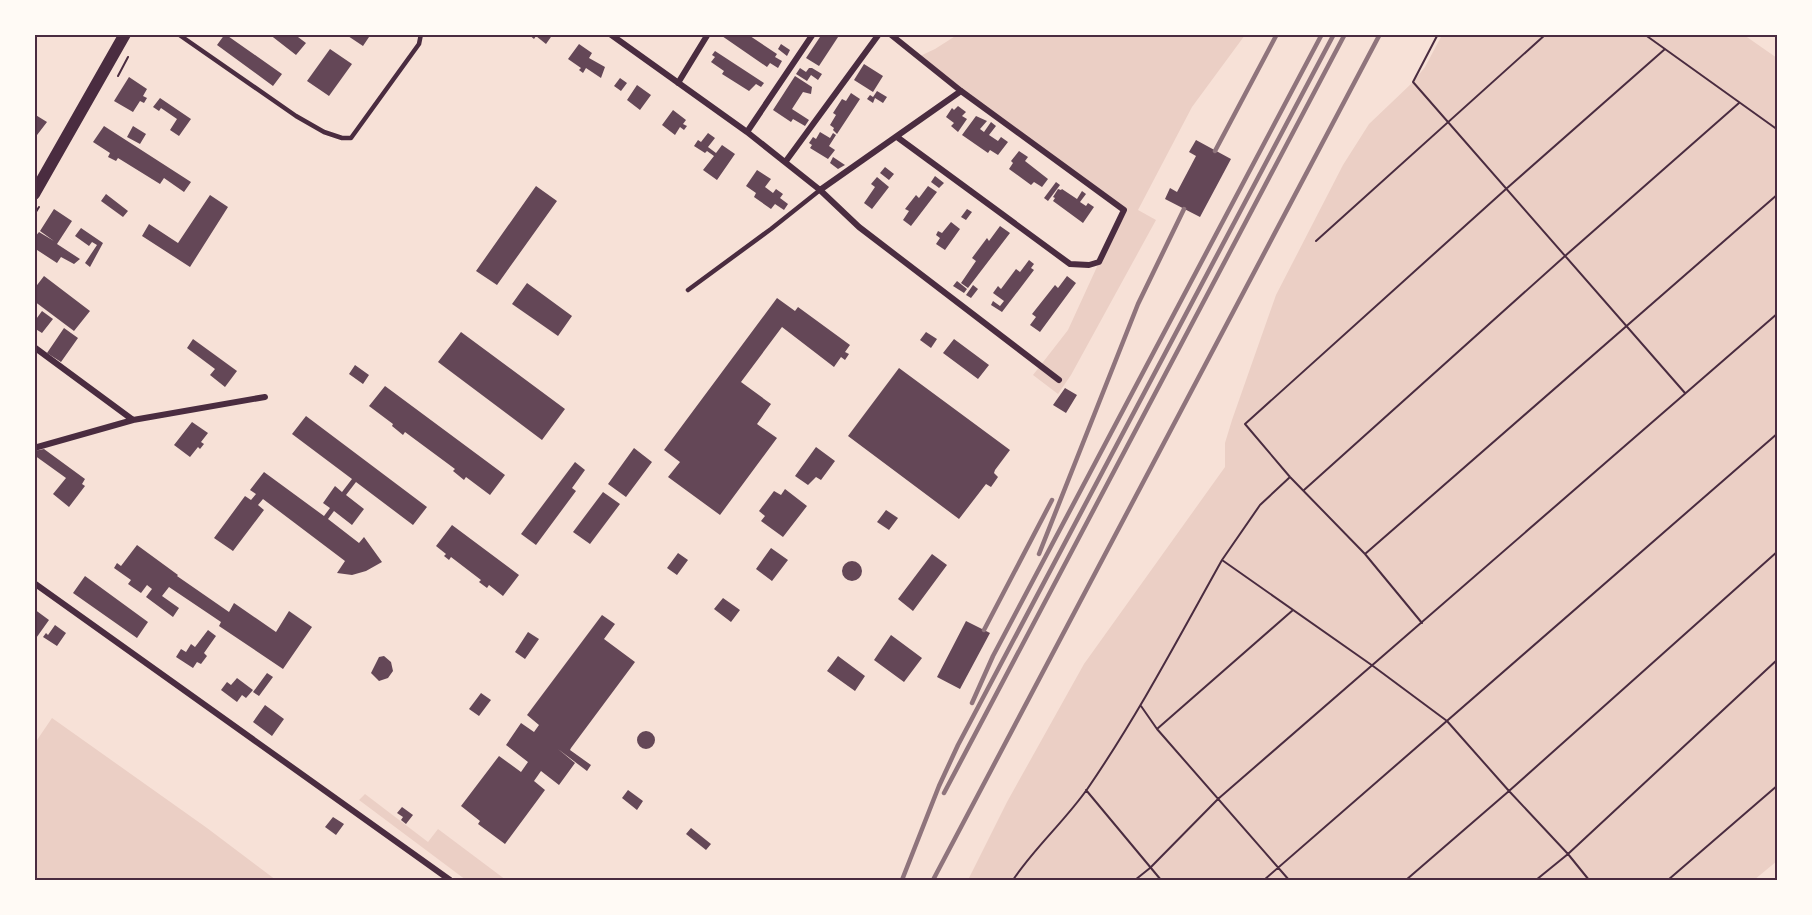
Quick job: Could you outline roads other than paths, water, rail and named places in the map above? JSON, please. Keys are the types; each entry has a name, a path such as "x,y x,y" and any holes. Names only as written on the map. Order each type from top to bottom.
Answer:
{"main road":[{"path":"34,194 125,34"}],"street":[{"path":"610,34 786,161 859,227 1059,380"},
{"path":"678,83 708,34"},
{"path":"747,132 813,34"},
{"path":"786,161 879,34"},
{"path":"890,34 961,91 1124,210 1099,262 1089,265 1070,264 897,137"},
{"path":"820,190 961,91"},
{"path":"34,348 133,420"},
{"path":"34,448 133,420 265,397"},
{"path":"34,583 450,880"}],"lane":[{"path":"178,34 296,116 324,132 342,138 351,138 418,44 421,34"},
{"path":"688,290 820,190"}],"railway":[{"path":"1215,151 1277,34"},
{"path":"972,703 993,656 1322,34"},
{"path":"902,880 939,786 958,745 1334,34"},
{"path":"944,793 1345,34"},
{"path":"933,880 1380,34"},
{"path":"1039,554 1138,304 1184,209"},
{"path":"984,630 1052,500"}]}
